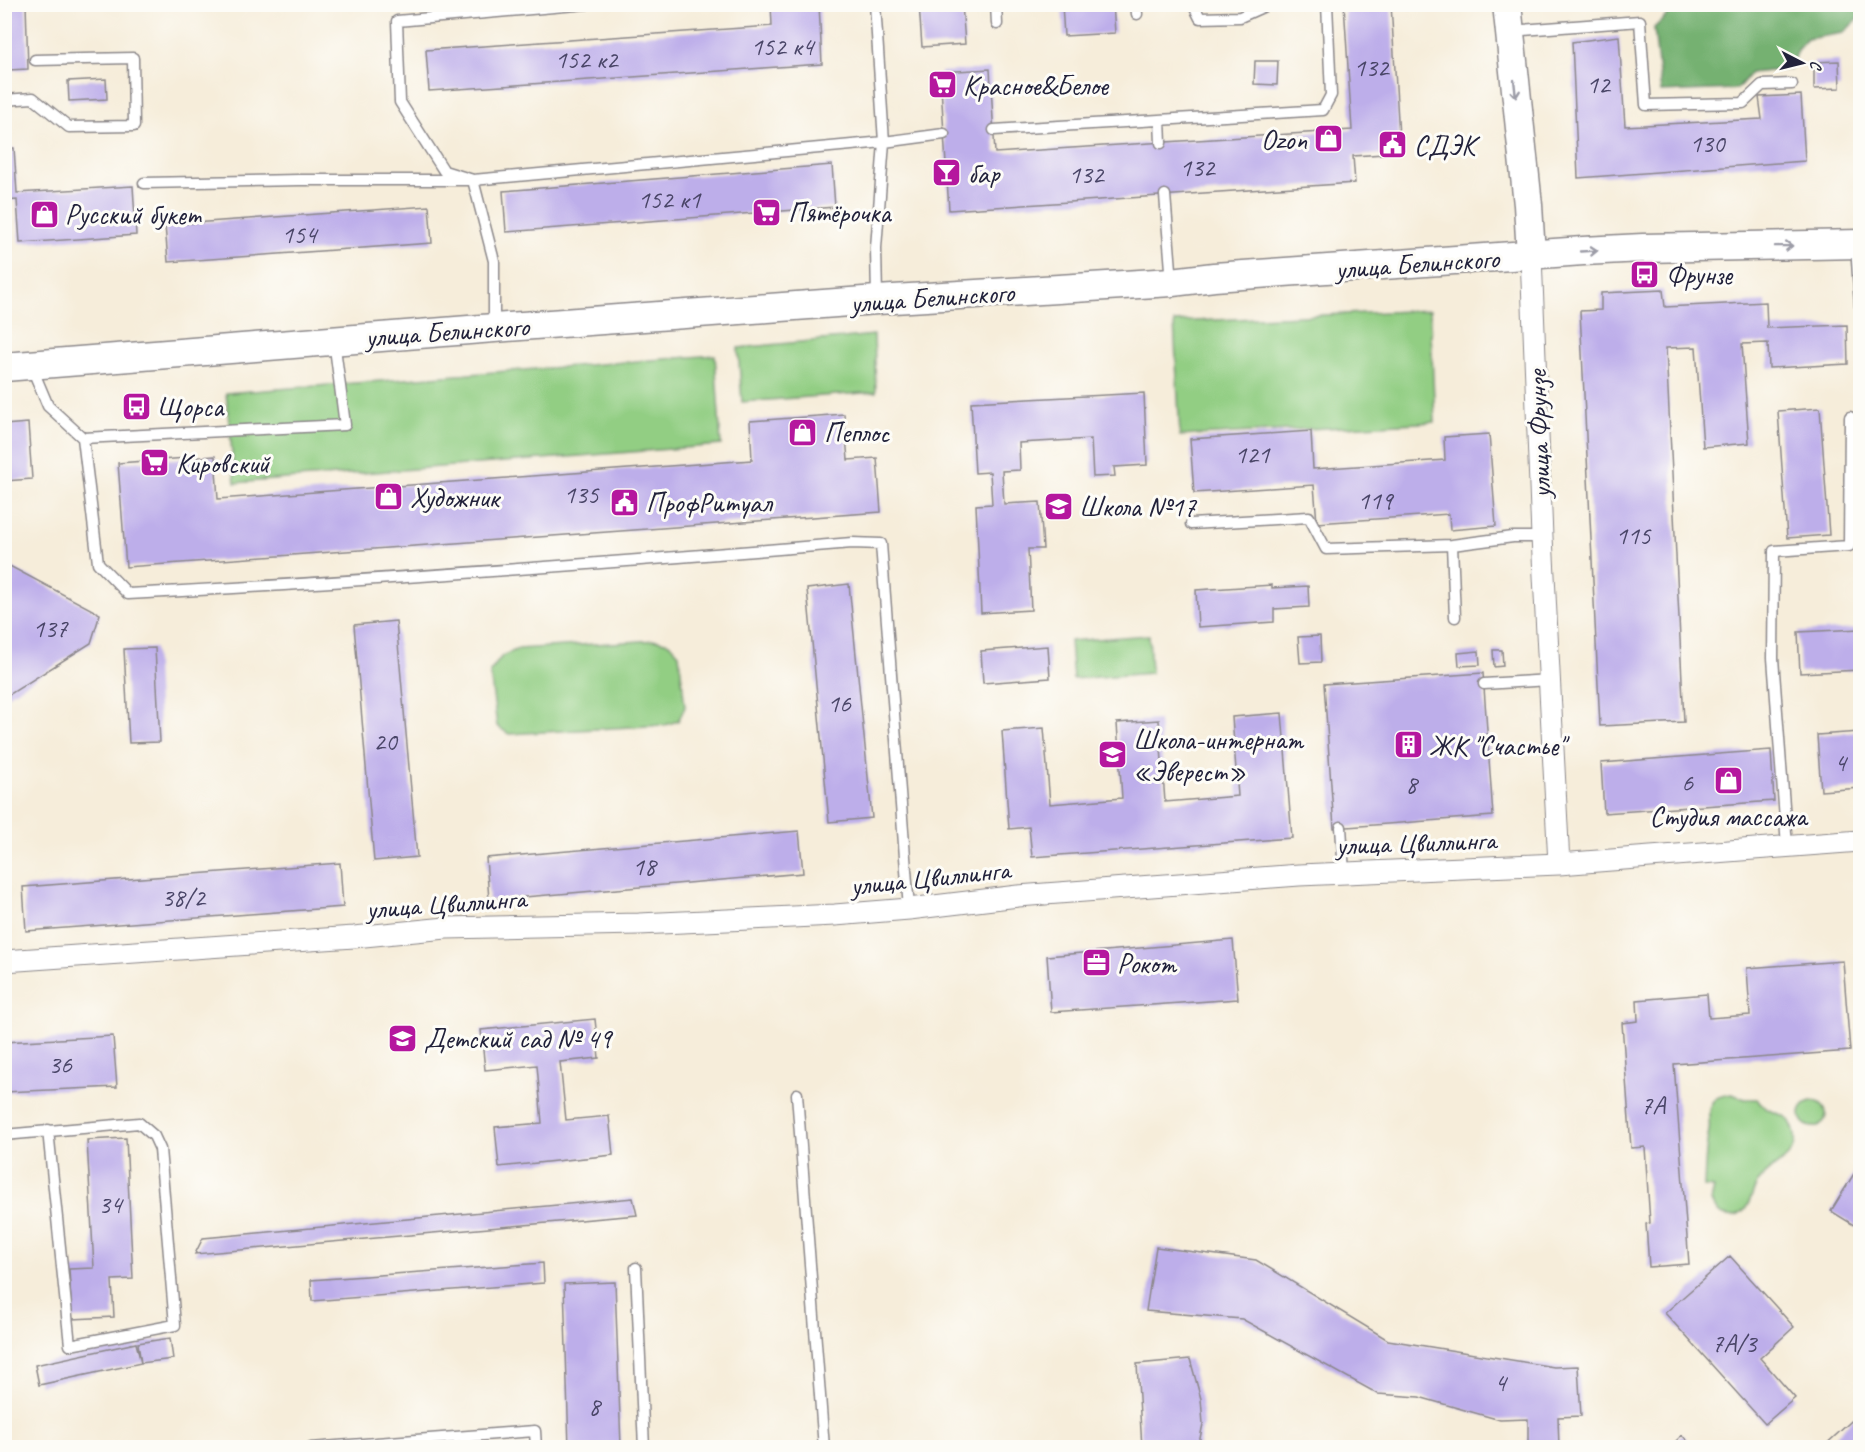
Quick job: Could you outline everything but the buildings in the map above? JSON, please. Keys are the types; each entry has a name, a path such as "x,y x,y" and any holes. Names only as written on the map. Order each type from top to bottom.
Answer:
{"main road":[{"name":"улица Фрунзе","path":"1508,18 1528,205 1531,255"},
{"name":"улица Белинского","path":"17,366 494,328 1531,255 1643,248 1858,244"}],"street":[{"name":"улица Фрунзе","path":"1531,255 1542,537 1559,864"},
{"name":"улица Цвиллинга","path":"4,961 354,937 446,928 835,915 1018,896 1347,873 1559,864 1860,841"}],"lane":[{"path":"473,180 444,171 400,102 397,21 587,4"},
{"path":"875,4 884,142 876,248 877,300"},
{"path":"996,4 997,24"},
{"path":"1193,4 1200,18 1240,17 1266,5"},
{"path":"994,130 1323,110 1331,96 1327,4"},
{"path":"1508,18 1640,21 1646,105 1743,103 1762,85 1792,84"},
{"path":"4,100 33,98 69,127 134,126 133,58 35,60"},
{"path":"1160,120 1161,143"},
{"path":"144,183 473,180 884,142 944,134"},
{"path":"473,180 494,261 494,328"},
{"path":"1165,195 1172,282"},
{"path":"1858,244 1860,306"},
{"path":"83,438 345,425 334,340"},
{"path":"17,366 48,406 83,438 98,563 128,594 319,584 852,543 881,544 909,909"},
{"path":"1787,846 1773,658 1774,551 1849,546 1850,417"},
{"path":"1191,524 1309,516 1326,549 1452,545 1513,537 1542,537"},
{"path":"1452,545 1455,617"},
{"path":"1484,684 1550,680"},
{"path":"1344,827 1347,873"},
{"path":"797,1094 824,1448"},
{"path":"4,1135 48,1130 139,1124 154,1136 160,1149 175,1325 70,1345 48,1130"},
{"path":"636,1268 644,1448"},
{"path":"311,1448 535,1431 536,1448"}],"green space":[{"path":"1678,5 1860,5 1860,17 1843,33 1807,39 1797,50 1790,69 1751,73 1737,89 1661,92 1654,28"},
{"path":"1430,310 1435,422 1180,436 1174,322"},
{"path":"874,335 876,392 742,402 738,348"},
{"path":"715,355 721,445 235,483 226,393"},
{"path":"1149,635 1151,673 1073,679 1070,641"},
{"path":"657,640 669,643 679,654 685,707 678,721 665,725 509,734 497,726 490,672 502,656 518,649"},
{"path":"1732,1094 1745,1099 1757,1099 1767,1109 1786,1117 1792,1125 1795,1140 1790,1154 1764,1175 1745,1210 1735,1216 1717,1211 1711,1201 1714,1188 1704,1187 1711,1103 1718,1097"},
{"path":"1813,1101 1822,1105 1826,1114 1822,1123 1813,1127 1804,1123 1800,1114 1804,1105"}],"place":[{"name":"Красное&Белое","path":"942,85"},
{"name":"Ozon","path":"1328,139"},
{"name":"СДЭК","path":"1393,145"},
{"name":"бар","path":"947,173"},
{"name":"Пятёрочка","path":"767,212"},
{"name":"Русский букет","path":"44,214"},
{"name":"Фрунзе","path":"1645,274"},
{"name":"Щорса","path":"137,406"},
{"name":"Пеплос","path":"803,432"},
{"name":"Кировский","path":"155,463"},
{"name":"Художник","path":"389,497"},
{"name":"ПрофРитуал","path":"625,502"},
{"name":"Школа №17","path":"1058,506"},
{"name":"ЖК \"Счастье\"","path":"1408,745"},
{"name":"Школа-интернат «Эверест»","path":"1112,755"},
{"name":"Студия массажа","path":"1728,780"},
{"name":"Рокот","path":"1096,963"},
{"name":"Детский сад № 49","path":"403,1038"}]}
